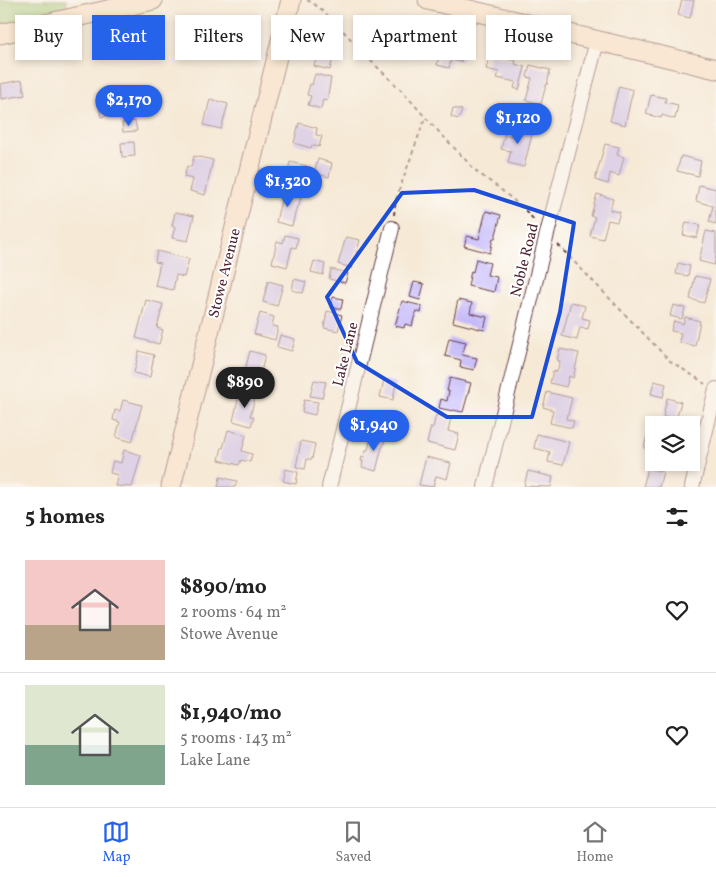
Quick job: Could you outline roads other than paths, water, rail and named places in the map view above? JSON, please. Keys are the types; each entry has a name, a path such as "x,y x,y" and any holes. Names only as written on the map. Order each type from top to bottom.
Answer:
{"street":[{"path":"0,34 153,0"},
{"name":"Stowe Avenue","path":"171,487 291,0"},
{"path":"428,0 716,69"},
{"name":"Noble Road","path":"484,487 597,41"},
{"name":"Lake Lane","path":"329,487 392,228"},
{"path":"692,487 716,391"}]}
